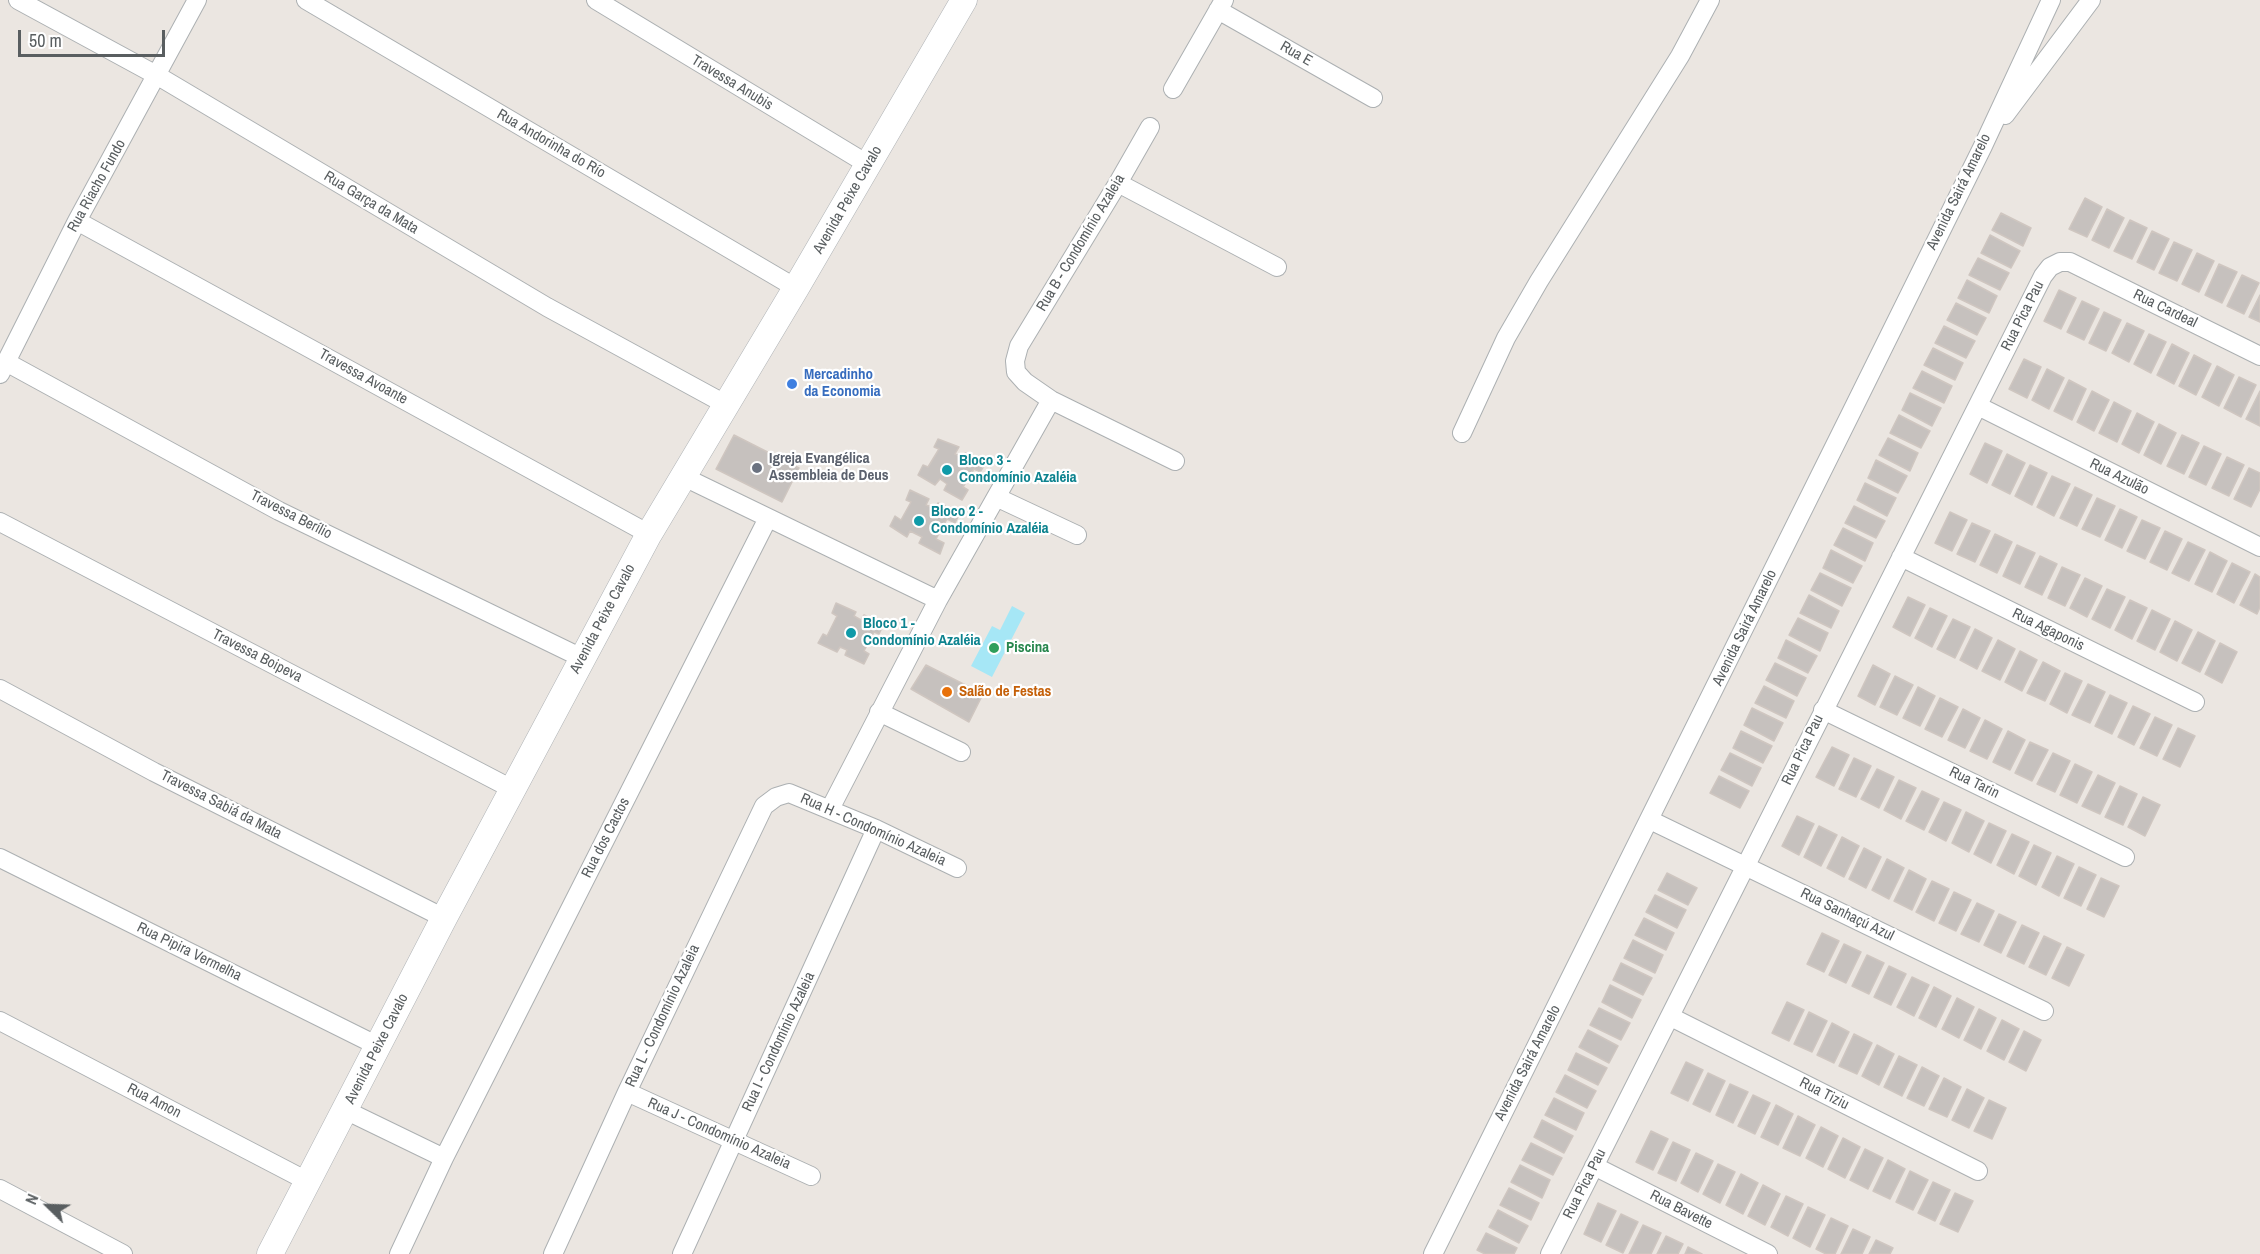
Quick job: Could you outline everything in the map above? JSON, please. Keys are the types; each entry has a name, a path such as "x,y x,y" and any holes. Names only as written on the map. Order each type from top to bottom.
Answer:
{"street":[{"name":"Rua Garça da Mata","path":"18,0 158,76 537,301 725,404"},
{"name":"Rua Riacho Fundo","path":"3,368 77,221 158,76 197,0"},
{"name":"Rua Andorinha do Río","path":"306,0 796,288"},
{"name":"Travessa Anubis","path":"596,0 868,165"},
{"name":"Avenida Peixe Cavalo","path":"270,1254 444,918 649,534 964,0"},
{"path":"1462,433 1506,338 1539,281 1680,56 1710,0"},
{"name":"Avenida Sairá Amarelo","path":"1433,1254 1983,146 2051,0"},
{"path":"1983,146 2091,0"},
{"path":"1173,89 1221,5"},
{"name":"Rua E","path":"1221,5 1373,98"},
{"name":"Rua B - Condomínio Azaleia","path":"1051,400 1016,372 1015,361 1019,346 1150,126"},
{"path":"1118,183 1277,267"},
{"name":"Travessa Avoante","path":"77,221 649,534"},
{"name":"Rua Pica Pau","path":"1550,1254 2043,276 2050,267 2060,261 2070,262"},
{"name":"Rua Cardeal","path":"2070,262 2260,356"},
{"name":"Travessa Berílio","path":"3,368 279,511 582,658"},
{"path":"831,809 879,711 1051,400 1175,461"},
{"name":"Rua Azulão","path":"1978,406 2260,547"},
{"path":"684,477 939,600"},
{"path":"996,498 1077,535"},
{"name":"Rua dos Cactos","path":"399,1254 444,1158 768,518"},
{"name":"Travessa Boipeva","path":"0,522 514,790"},
{"name":"Rua Agaponis","path":"1901,557 2195,702"},
{"name":"Travessa Sabiá da Mata","path":"0,689 154,772 444,918"},
{"name":"Rua Tarin","path":"1823,710 2125,857"},
{"path":"879,711 961,752"},
{"name":"Rua H - Condomínio Azaleia","path":"789,793 876,829 957,868"},
{"name":"Rua L - Condomínio Azaleia","path":"553,1254 756,820 764,806 776,797 789,793"},
{"name":"Rua Sanhaçú Azul","path":"1650,820 2044,1011"},
{"name":"Rua I - Condomínio Azaleia","path":"682,1254 876,829"},
{"name":"Rua Pipira Vermelha","path":"0,858 378,1046"},
{"name":"Rua Tiziu","path":"1671,1017 1978,1172"},
{"name":"Rua Amon","path":"0,1021 309,1182"},
{"name":"Rua J - Condomínio Azaleia","path":"627,1092 811,1176"},
{"path":"345,1110 444,1158"},
{"name":"Rua Bavette","path":"1594,1166 1768,1254"},
{"path":"0,1189 123,1254"}],"water":[{"name":"Piscina","path":"1012,606 1025,613 992,677 971,666 992,626 1000,630"}],"building":[{"path":"2085,198 2102,207 2087,237 2069,229"},
{"path":"2107,209 2124,218 2109,248 2092,240"},
{"path":"2001,213 2031,228 2023,246 1992,230"},
{"path":"2130,220 2147,228 2132,259 2114,251"},
{"path":"2152,231 2169,239 2154,270 2137,262"},
{"path":"1990,235 2020,251 2011,268 1981,253"},
{"path":"2174,242 2192,250 2177,281 2159,273"},
{"path":"2197,253 2214,261 2199,292 2182,284"},
{"path":"1978,258 2009,273 2000,290 1969,275"},
{"path":"2219,264 2237,272 2222,303 2205,295"},
{"path":"2242,275 2259,283 2244,314 2227,306"},
{"path":"1967,280 1997,296 1989,313 1958,298"},
{"path":"2059,290 2076,298 2061,329 2044,321"},
{"path":"2260,295 2260,322 2249,317"},
{"path":"2082,301 2099,309 2084,340 2067,332"},
{"path":"1956,303 1986,318 1977,335 1947,320"},
{"path":"2104,312 2121,320 2106,351 2089,343"},
{"path":"2127,323 2144,331 2129,362 2112,353"},
{"path":"1944,326 1975,341 1966,358 1935,343"},
{"path":"2149,334 2166,342 2151,373 2134,364"},
{"path":"2172,344 2189,353 2174,384 2157,375"},
{"path":"1933,348 1963,363 1955,380 1924,365"},
{"path":"2194,355 2211,364 2196,395 2179,386"},
{"path":"2024,359 2041,367 2027,398 2009,389"},
{"path":"2217,366 2234,375 2219,406 2202,397"},
{"path":"2047,369 2064,378 2049,409 2032,400"},
{"path":"1922,371 1952,386 1944,403 1913,388"},
{"path":"2239,377 2256,385 2241,417 2224,408"},
{"path":"2069,380 2086,389 2072,420 2054,411"},
{"path":"2092,391 2109,400 2094,431 2077,422"},
{"path":"2260,391 2260,426 2246,419"},
{"path":"1910,393 1941,408 1932,426 1902,410"},
{"path":"2114,402 2131,411 2117,442 2099,433"},
{"path":"2137,413 2154,422 2139,453 2122,444"},
{"path":"1899,415 1930,431 1921,448 1890,433"},
{"path":"2159,424 2176,433 2161,464 2144,455"},
{"name":"Igreja Evangélica Assembleia de Deus","path":"734,435 799,468 782,502 716,469"},
{"path":"2182,435 2199,443 2184,474 2167,466"},
{"path":"1888,438 1918,453 1910,471 1879,455"},
{"name":"Bloco 3 - Condomínio Azaléia","path":"938,439 959,447 955,454 963,457 965,453 986,463 980,472 974,469 963,487 968,490 962,500 944,490 947,484 940,479 935,485 918,475 923,465 928,467 939,449 934,447"},
{"path":"1985,443 2002,451 1987,483 1970,474"},
{"path":"2204,446 2221,454 2206,485 2189,477"},
{"path":"2007,454 2025,463 2010,494 1992,485"},
{"path":"2227,457 2244,465 2229,496 2212,488"},
{"path":"1876,460 1907,476 1898,493 1868,478"},
{"path":"2030,465 2047,473 2032,505 2015,496"},
{"path":"2249,468 2260,473 2260,489 2251,507 2234,499"},
{"path":"2052,476 2070,484 2054,516 2037,507"},
{"path":"1865,483 1896,498 1887,516 1857,500"},
{"path":"2075,487 2092,495 2077,526 2060,518"},
{"name":"Bloco 2 - Condomínio Azaléia","path":"910,490 929,499 926,505 935,508 938,503 960,513 955,523 947,519 936,539 944,543 940,554 919,543 922,537 910,531 907,537 890,526 895,516 901,520 911,502 906,500"},
{"path":"2097,498 2115,506 2100,537 2082,529"},
{"path":"1854,506 1885,521 1876,538 1845,523"},
{"path":"2120,509 2137,517 2122,548 2105,540"},
{"path":"1950,512 1967,520 1952,551 1935,543"},
{"path":"2142,520 2160,528 2145,559 2127,551"},
{"path":"1972,523 1990,531 1975,562 1957,554"},
{"path":"1843,528 1873,543 1865,561 1834,545"},
{"path":"2165,531 2182,539 2167,570 2150,562"},
{"path":"1995,534 2012,542 1997,573 1980,565"},
{"path":"2188,542 2205,550 2189,581 2172,573"},
{"path":"2017,545 2035,553 2020,584 2003,576"},
{"path":"1831,550 1862,566 1853,583 1823,568"},
{"path":"2210,552 2227,561 2212,592 2195,584"},
{"path":"2040,556 2057,564 2042,595 2025,587"},
{"path":"2232,563 2250,572 2234,603 2217,594"},
{"path":"2062,567 2080,575 2065,606 2048,598"},
{"path":"1820,573 1851,588 1842,606 1811,590"},
{"path":"2255,574 2260,577 2260,607 2257,614 2240,605"},
{"path":"2085,578 2102,586 2087,617 2070,608"},
{"path":"2107,589 2125,597 2110,628 2092,619"},
{"path":"1809,595 1839,611 1831,628 1800,613"},
{"path":"1908,597 1925,605 1910,636 1893,627"},
{"path":"2130,600 2147,608 2132,639 2115,630"},
{"name":"Bloco 1 - Condomínio Azaléia","path":"836,603 856,612 854,616 861,620 864,615 884,624 879,634 874,632 864,651 869,654 864,664 845,655 847,650 840,647 837,652 818,643 823,634 827,636 837,616 832,613"},
{"path":"1930,608 1947,616 1932,647 1915,638"},
{"path":"2152,610 2170,619 2155,650 2137,641"},
{"path":"1798,618 1828,633 1820,651 1789,635"},
{"path":"1953,619 1970,627 1955,658 1937,649"},
{"path":"2175,621 2192,630 2177,661 2160,652"},
{"path":"1975,629 1992,638 1977,669 1960,660"},
{"path":"2198,632 2215,641 2200,672 2182,663"},
{"path":"1786,640 1817,656 1808,673 1778,658"},
{"path":"1998,640 2015,649 2000,680 1982,671"},
{"path":"2220,643 2237,652 2222,683 2205,674"},
{"path":"2020,651 2037,660 2022,691 2005,682"},
{"path":"2043,662 2060,671 2045,701 2027,693"},
{"path":"1775,663 1806,678 1797,696 1766,680"},
{"name":"Salão de Festas","path":"926,665 983,694 969,722 911,689"},
{"path":"1873,665 1890,674 1875,705 1858,696"},
{"path":"2065,673 2082,681 2067,713 2050,704"},
{"path":"1895,676 1913,685 1897,715 1880,707"},
{"path":"2088,684 2105,692 2090,723 2072,715"},
{"path":"1764,686 1794,701 1786,718 1755,703"},
{"path":"1918,687 1935,696 1920,726 1903,718"},
{"path":"2110,695 2127,703 2112,734 2095,726"},
{"path":"1940,698 1958,707 1942,737 1925,729"},
{"path":"2133,706 2150,714 2134,745 2118,737"},
{"path":"1752,708 1783,723 1774,741 1744,725"},
{"path":"1963,709 1980,718 1965,748 1948,740"},
{"path":"2155,717 2172,725 2157,756 2140,748"},
{"path":"1985,720 2002,729 1987,759 1970,751"},
{"path":"2178,728 2195,736 2180,767 2163,759"},
{"path":"1741,731 1772,746 1763,763 1733,748"},
{"path":"2008,731 2025,740 2010,770 1993,762"},
{"path":"2030,742 2048,750 2032,781 2015,773"},
{"path":"1832,747 1849,755 1834,786 1816,777"},
{"path":"1730,753 1761,768 1752,786 1721,770"},
{"path":"2053,753 2070,761 2055,792 2037,784"},
{"path":"1854,758 1871,766 1856,797 1839,789"},
{"path":"2075,764 2092,772 2077,803 2060,795"},
{"path":"1877,769 1894,777 1879,808 1861,799"},
{"path":"2098,775 2115,783 2100,814 2082,806"},
{"path":"1719,776 1749,791 1740,808 1710,793"},
{"path":"1899,780 1916,788 1901,819 1884,810"},
{"path":"2120,786 2137,794 2123,825 2105,817"},
{"path":"1922,791 1939,799 1924,830 1906,821"},
{"path":"2143,797 2160,805 2145,836 2128,827"},
{"path":"1944,802 1961,810 1946,841 1929,832"},
{"path":"1966,812 1984,821 1969,852 1952,843"},
{"path":"1797,816 1814,824 1799,855 1782,846"},
{"path":"1989,823 2006,831 1991,863 1974,854"},
{"path":"1819,826 1837,835 1821,866 1804,857"},
{"path":"2012,834 2029,842 2014,874 1997,865"},
{"path":"1842,837 1859,846 1844,877 1827,868"},
{"path":"2034,845 2051,853 2036,885 2019,876"},
{"path":"1864,848 1881,857 1866,888 1849,879"},
{"path":"2057,856 2074,864 2059,896 2042,887"},
{"path":"1887,859 1904,868 1889,899 1872,890"},
{"path":"2079,867 2096,875 2081,906 2064,898"},
{"path":"1909,870 1926,879 1912,910 1894,901"},
{"path":"1667,873 1697,888 1688,905 1658,890"},
{"path":"2101,878 2119,886 2104,917 2087,909"},
{"path":"1932,881 1949,889 1934,921 1916,912"},
{"path":"1954,892 1971,900 1956,931 1939,923"},
{"path":"1655,895 1686,910 1677,928 1646,912"},
{"path":"1977,903 1994,911 1979,942 1961,934"},
{"path":"1999,914 2016,922 2001,953 1984,945"},
{"path":"1644,918 1674,933 1666,950 1635,935"},
{"path":"2022,925 2039,933 2024,964 2007,956"},
{"path":"1822,933 1839,941 1824,972 1807,964"},
{"path":"2044,936 2061,944 2046,975 2029,967"},
{"path":"1633,940 1663,955 1655,973 1624,958"},
{"path":"1844,944 1861,952 1846,983 1829,975"},
{"path":"2067,947 2084,955 2069,986 2052,978"},
{"path":"1867,955 1884,963 1869,994 1852,986"},
{"path":"1621,963 1652,978 1643,995 1613,980"},
{"path":"1889,966 1906,974 1891,1005 1874,997"},
{"path":"1912,977 1929,985 1914,1016 1897,1007"},
{"path":"1610,985 1641,1000 1632,1018 1602,1002"},
{"path":"1934,987 1951,996 1936,1027 1919,1018"},
{"path":"1957,998 1974,1007 1959,1038 1942,1029"},
{"path":"1787,1002 1804,1010 1789,1041 1772,1033"},
{"path":"1599,1008 1630,1023 1621,1040 1590,1025"},
{"path":"1979,1009 1996,1018 1981,1049 1964,1040"},
{"path":"1809,1012 1827,1021 1812,1052 1794,1044"},
{"path":"2002,1020 2019,1029 2004,1060 1987,1051"},
{"path":"1832,1023 1849,1032 1834,1063 1817,1055"},
{"path":"1588,1030 1618,1046 1609,1063 1579,1047"},
{"path":"2024,1031 2041,1040 2026,1071 2009,1062"},
{"path":"1854,1034 1872,1043 1857,1074 1839,1066"},
{"path":"1877,1045 1894,1054 1879,1085 1862,1076"},
{"path":"1576,1053 1607,1068 1598,1085 1568,1070"},
{"path":"1899,1056 1917,1065 1902,1096 1884,1087"},
{"path":"1686,1062 1703,1070 1688,1101 1671,1093"},
{"path":"1922,1067 1939,1076 1924,1106 1907,1098"},
{"path":"1708,1073 1725,1081 1710,1112 1693,1104"},
{"path":"1565,1075 1596,1091 1587,1108 1556,1092"},
{"path":"1944,1078 1961,1087 1947,1117 1929,1109"},
{"path":"1730,1084 1748,1092 1733,1123 1716,1115"},
{"path":"1967,1089 1984,1098 1969,1128 1952,1120"},
{"path":"1753,1095 1770,1103 1755,1134 1738,1126"},
{"path":"1554,1098 1584,1113 1576,1130 1545,1115"},
{"path":"1989,1100 2006,1108 1992,1139 1974,1131"},
{"path":"1776,1105 1793,1114 1778,1145 1761,1137"},
{"path":"1798,1116 1815,1125 1800,1156 1783,1148"},
{"path":"1542,1120 1573,1136 1564,1153 1534,1137"},
{"path":"1821,1127 1838,1136 1823,1167 1806,1158"},
{"path":"1651,1131 1668,1139 1653,1170 1636,1162"},
{"path":"1843,1138 1860,1147 1845,1178 1828,1169"},
{"path":"1673,1142 1690,1150 1676,1181 1658,1173"},
{"path":"1531,1143 1562,1158 1553,1175 1522,1160"},
{"path":"1865,1149 1883,1158 1868,1189 1850,1180"},
{"path":"1696,1153 1713,1161 1698,1192 1681,1183"},
{"path":"1888,1160 1905,1169 1890,1199 1873,1191"},
{"path":"1718,1164 1735,1172 1720,1203 1703,1194"},
{"path":"1520,1165 1550,1180 1542,1198 1511,1182"},
{"path":"1910,1171 1928,1180 1913,1210 1896,1202"},
{"path":"1741,1174 1758,1183 1743,1214 1726,1205"},
{"path":"1933,1182 1950,1190 1935,1221 1918,1213"},
{"path":"1763,1185 1780,1194 1765,1225 1748,1216"},
{"path":"1509,1188 1539,1203 1531,1220 1500,1205"},
{"path":"1955,1193 1973,1201 1958,1232 1940,1224"},
{"path":"1786,1196 1803,1204 1788,1236 1771,1227"},
{"path":"1598,1203 1616,1211 1601,1242 1584,1234"},
{"path":"1808,1207 1825,1215 1810,1247 1793,1238"},
{"path":"1498,1210 1528,1226 1519,1243 1489,1227"},
{"path":"1621,1214 1638,1222 1623,1253 1606,1245"},
{"path":"1831,1218 1848,1226 1835,1254 1826,1254 1816,1249"},
{"path":"1643,1225 1661,1233 1651,1254 1629,1254"},
{"path":"1853,1229 1870,1237 1862,1254 1841,1254"},
{"path":"1486,1233 1517,1248 1514,1254 1485,1254 1477,1250"},
{"path":"1666,1236 1683,1244 1678,1254 1657,1254"},
{"path":"1876,1240 1893,1248 1890,1254 1869,1254"},
{"path":"1688,1247 1702,1254 1685,1254"}],"place":[{"name":"Mercadinho da Economia","path":"792,384"},
{"name":"Igreja Evangélica Assembleia de Deus","path":"757,468"},
{"name":"Bloco 3 - Condomínio Azaléia","path":"947,470"},
{"name":"Bloco 2 - Condomínio Azaléia","path":"919,521"},
{"name":"Bloco 1 - Condomínio Azaléia","path":"851,633"},
{"name":"Piscina","path":"994,648"},
{"name":"Salão de Festas","path":"947,692"}]}
